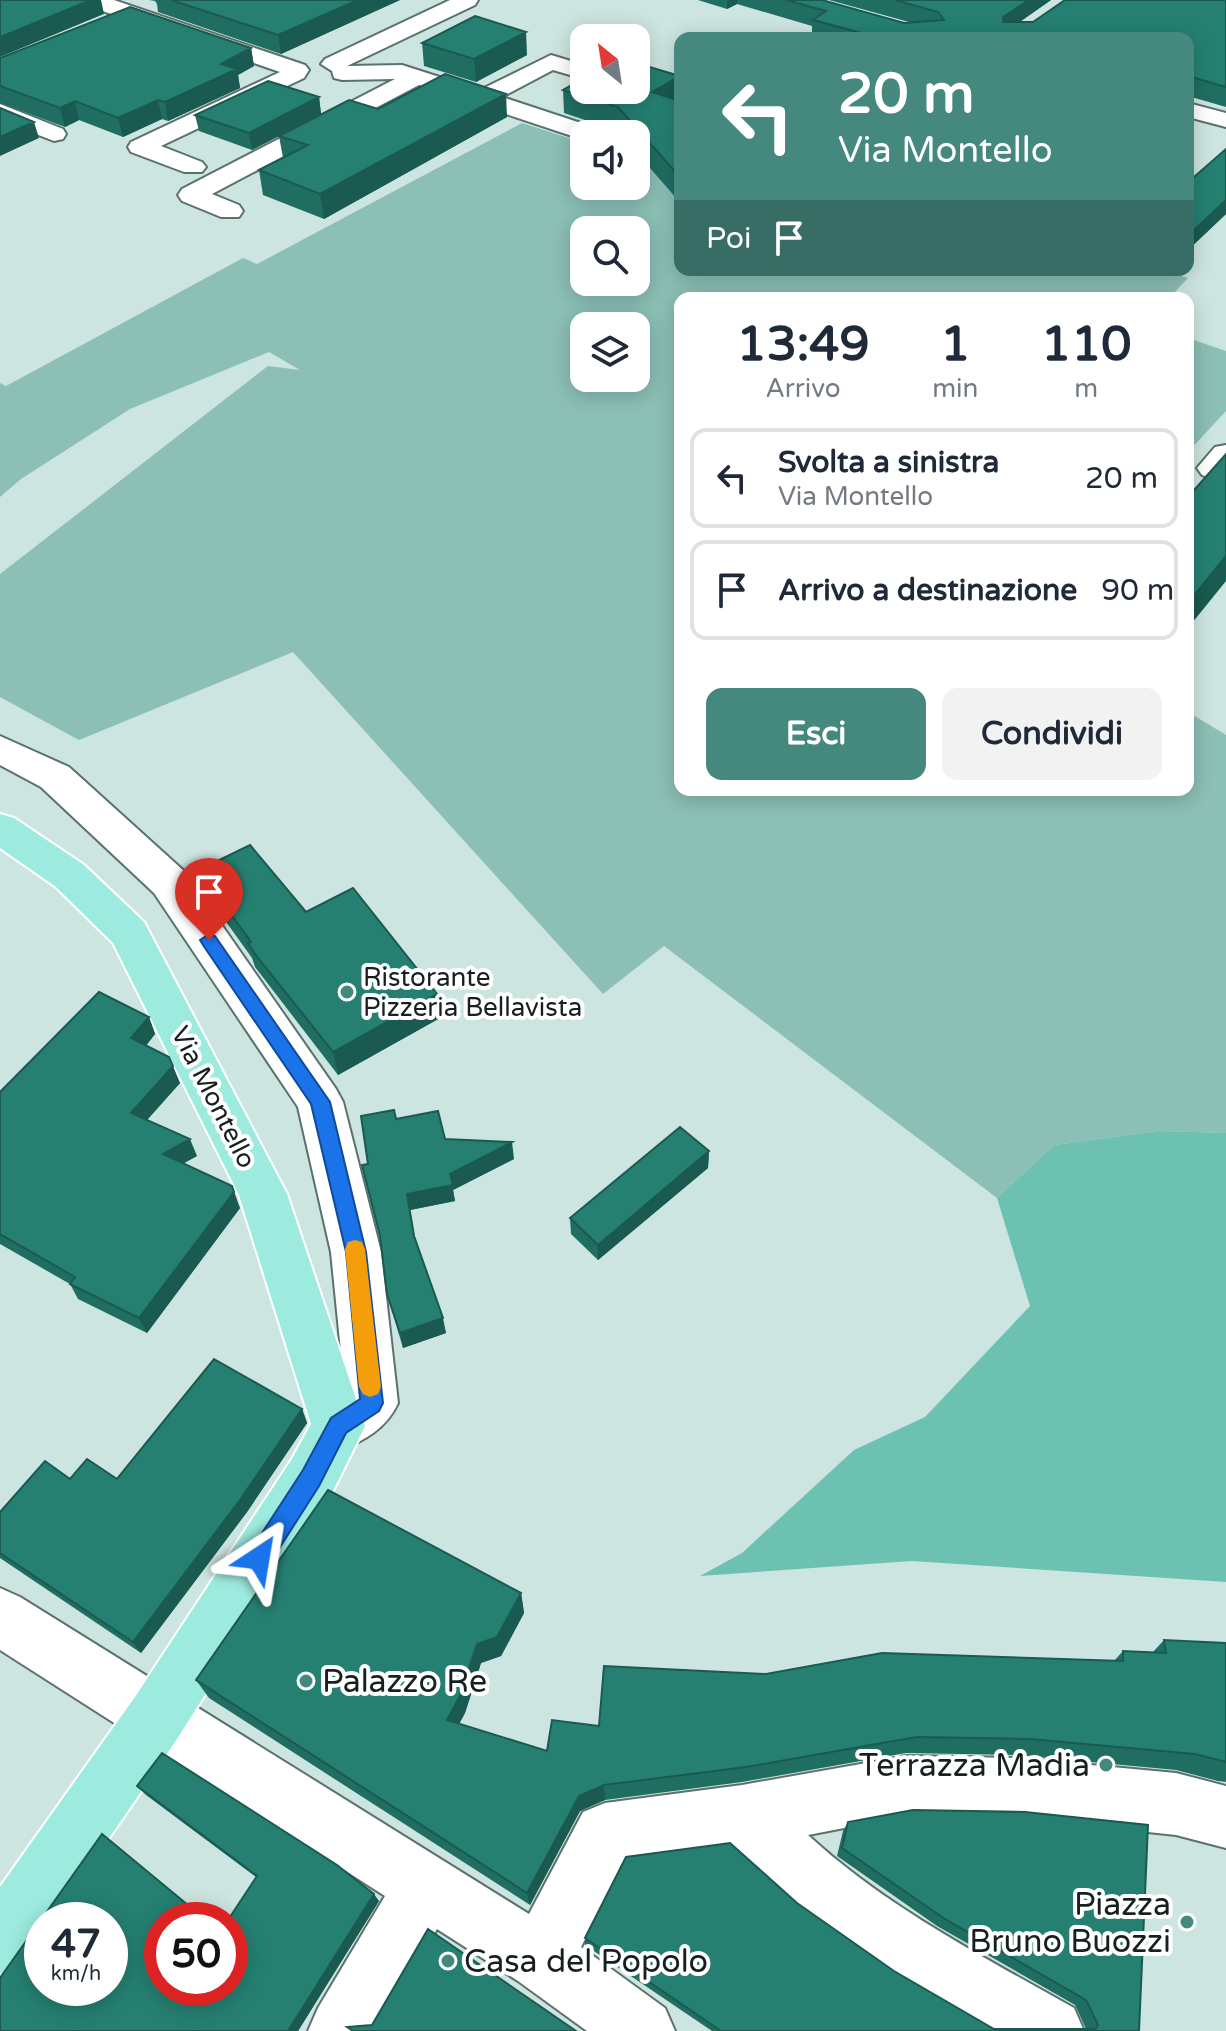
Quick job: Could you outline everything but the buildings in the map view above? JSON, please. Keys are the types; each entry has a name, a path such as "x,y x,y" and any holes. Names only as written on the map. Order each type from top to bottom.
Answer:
{"main road":[{"name":"Via Montello","path":"0,828 70,876 129,933 263,1194 338,1426"},
{"path":"0,1942 156,1718 311,1478 338,1426"}],"street":[{"path":"93,0 296,72 301,79 321,82 338,68 467,0"},
{"path":"108,25 168,0"},
{"path":"480,99 551,62 570,68"},
{"path":"338,68 387,71 417,77 570,128"},
{"path":"193,167 140,147 296,72"},
{"path":"230,211 191,195 417,77"},
{"path":"524,113 570,87"},
{"path":"0,111 54,134"},
{"path":"1194,112 1226,120"},
{"path":"1226,454 1213,468 1226,474"},
{"path":"0,749 55,777 169,882 320,1102 356,1252 372,1403 338,1426"},
{"path":"0,1617 541,1958 642,2031"},
{"path":"541,1958 605,1834 742,1816 906,1786 1016,1788 1201,1810"},
{"path":"742,1816 817,1886 912,1952 1051,2031"},
{"path":"341,2031 426,1888"}],"green space":[{"path":"674,109 674,276 1188,278 1175,292 674,292 674,796 1194,796 1194,716 1226,735 1226,1133 1159,1131 1054,1145 997,1198 664,946 603,994 293,652 79,740 0,697 0,574 268,366 300,370 269,352 130,409 21,479 0,497 0,383 6,386 243,258 257,264 522,123 570,138 570,200 650,200 650,125"},
{"path":"1194,340 1226,351 1226,411 1194,446"},
{"path":"1159,1131 1226,1133 1226,1582 912,1561 700,1576 742,1553 854,1450 925,1417 1030,1306 997,1198 1054,1145"}],"slow traffic":[{"path":"355,1249 370,1387"}],"place":[{"name":"Ristorante Pizzeria Bellavista","path":"347,992"},
{"name":"Palazzo Re","path":"306,1681"},
{"name":"Terrazza Madia","path":"1106,1765"},
{"name":"Piazza Bruno Buozzi","path":"1187,1922"},
{"name":"Casa del Popolo","path":"448,1961"}],"route":[{"path":"209,940 320,1102 356,1252 372,1403 338,1426 311,1478 259,1558"}]}
